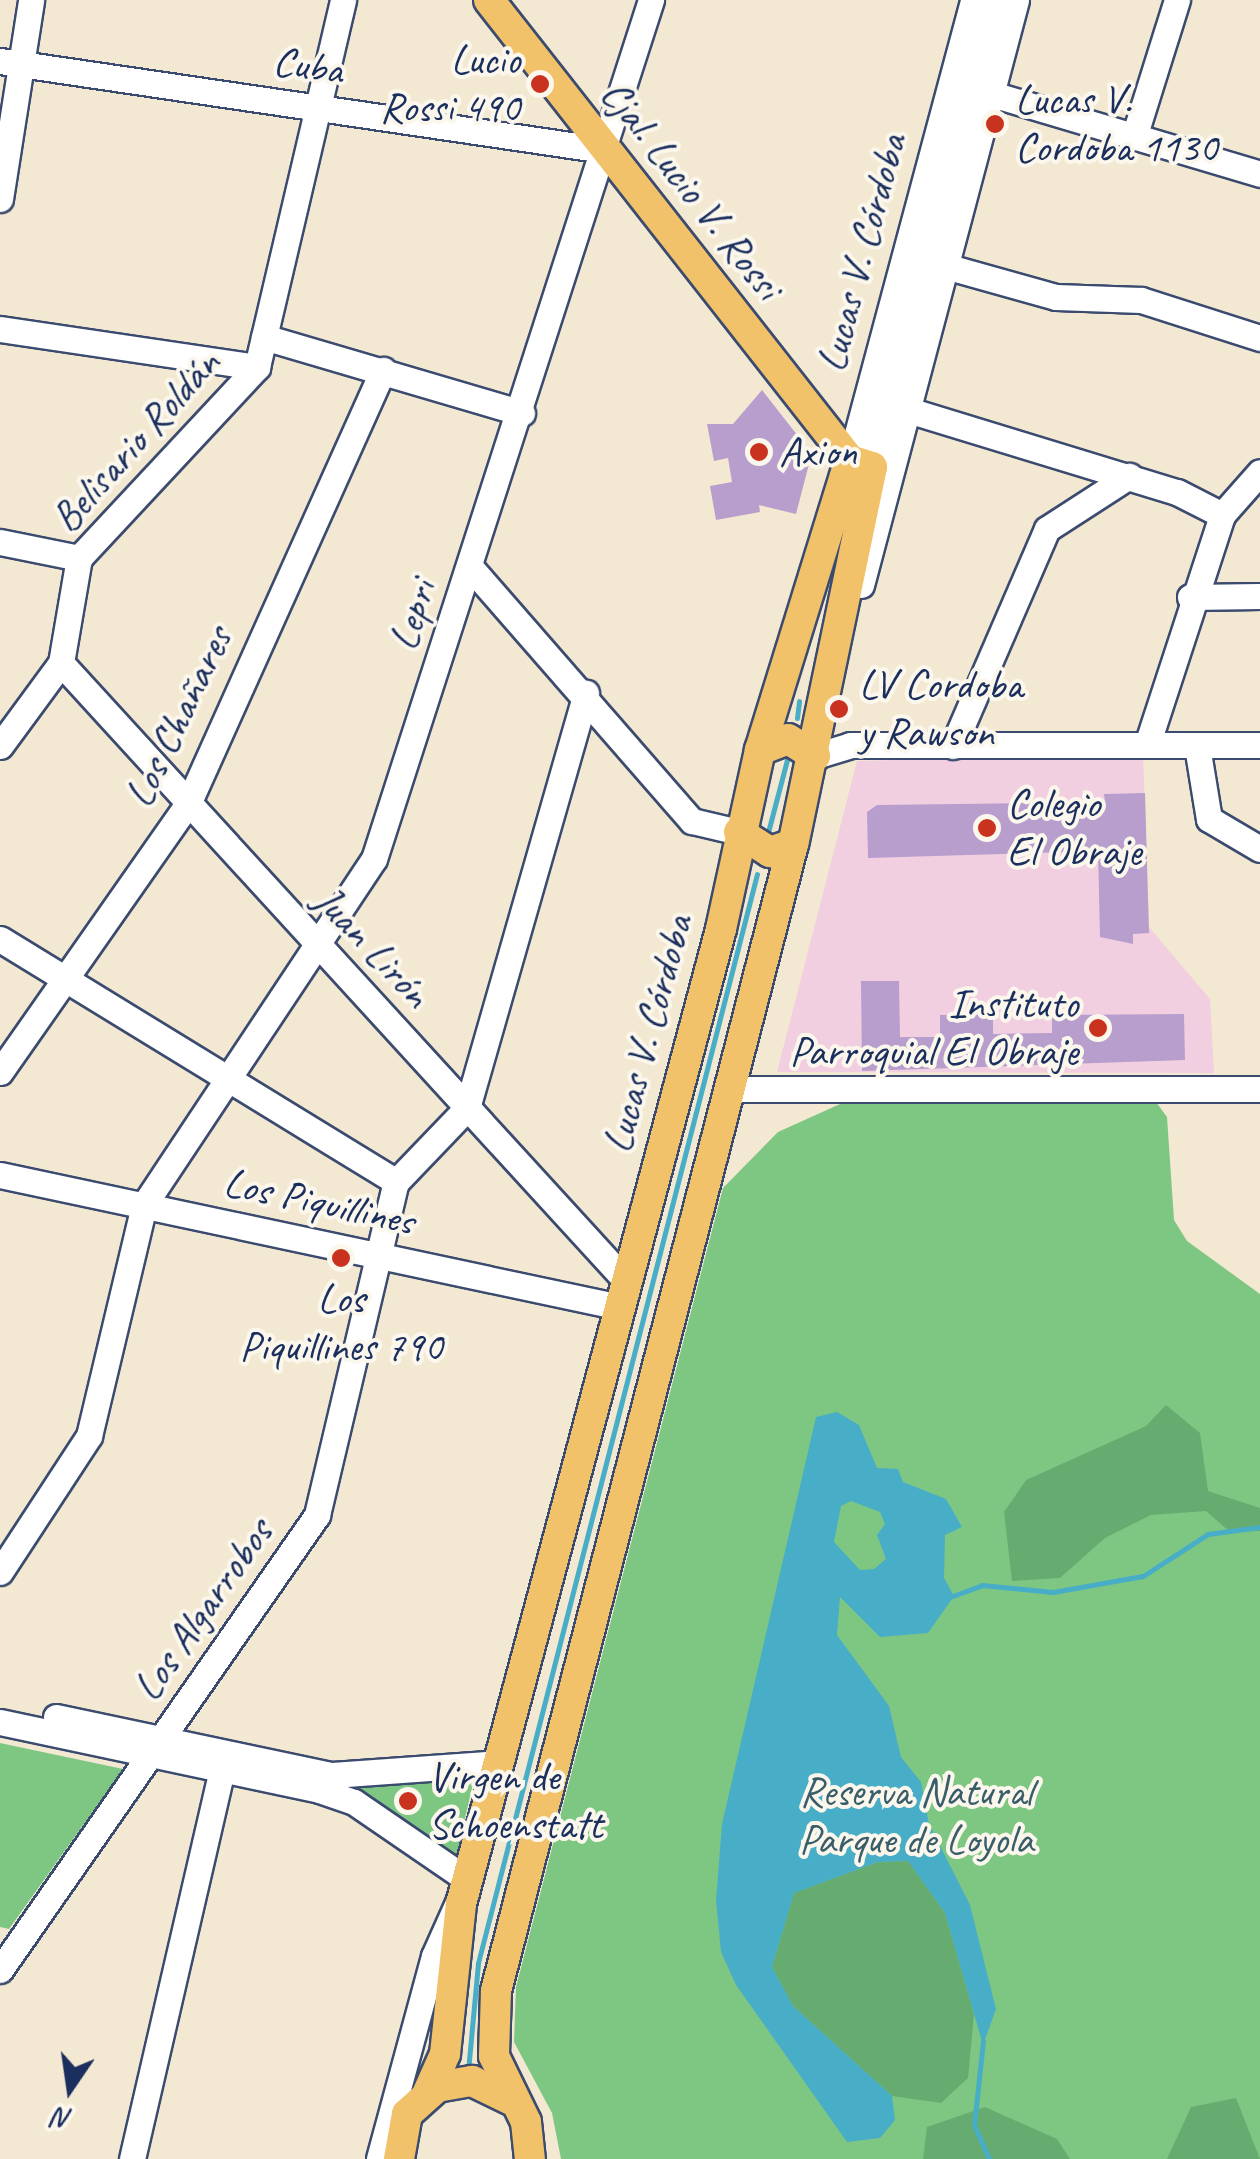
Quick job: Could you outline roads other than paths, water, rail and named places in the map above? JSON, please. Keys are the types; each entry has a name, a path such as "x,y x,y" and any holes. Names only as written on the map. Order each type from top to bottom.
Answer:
{"main road":[{"name":"Cjal. Lucio V. Rossi","path":"489,0 604,150 861,463"},
{"name":"Lucas V. Córdoba","path":"531,2158 526,2122 511,2100 491,2036 496,1991 793,844 835,644 861,463"},
{"name":"Lucas V. Córdoba","path":"399,2159 402,2123 428,2092 445,2054 450,1964 468,1880 624,1295 760,750 861,463"},
{"path":"760,750 788,739 814,756"},
{"path":"740,832 770,852 793,844"},
{"path":"428,2092 472,2082 511,2100"}],"street":[{"path":"0,199 8,62 32,0"},
{"name":"Belisario Roldán","path":"0,746 61,663 79,558 257,367 314,108 343,0"},
{"name":"Lepri","path":"144,1205 374,860 522,413 651,0"},
{"name":"Lucas V. Córdoba","path":"861,463 973,0"},
{"name":"Lucas V. Córdoba","path":"861,463 996,0"},
{"name":"Lucas V. Córdoba","path":"835,644 851,623 1016,0"},
{"path":"1134,137 1177,0"},
{"name":"Cuba","path":"8,62 604,150"},
{"path":"992,94 1260,174"},
{"path":"945,266 1056,297 1141,300 1260,338"},
{"path":"0,329 257,367"},
{"path":"264,338 522,413"},
{"name":"Los Chañares","path":"0,1072 188,804 382,370"},
{"path":"908,410 1129,476 1222,514"},
{"path":"1147,745 1190,597 1222,514 1260,472"},
{"path":"953,746 1047,529 1129,476"},
{"path":"0,542 79,558"},
{"path":"471,568 586,694 692,821 713,833 740,832"},
{"path":"1190,597 1260,596"},
{"name":"Juan Lirón","path":"61,663 466,1108 624,1295"},
{"path":"0,939 396,1182 466,1108 586,694"},
{"path":"814,756 850,745 1260,744"},
{"path":"1197,746 1209,819 1260,849"},
{"path":"727,1089 1260,1089"},
{"name":"Los Piquillines","path":"0,1175 380,1254 624,1295"},
{"name":"Los Algarrobos","path":"0,1970 317,1515 396,1182"},
{"path":"0,1572 90,1436 144,1205"},
{"path":"0,1704 157,1747"},
{"path":"0,1722 224,1761 332,1775 500,1763"},
{"path":"224,1761 354,1802 468,1880 434,1956 379,2159"},
{"path":"132,2159 224,1761"}],"water":[{"path":"837,1412 859,1425 877,1468 898,1469 903,1482 946,1499 962,1527 945,1535 944,1578 954,1596 928,1633 880,1637 840,1597 837,1635 889,1706 901,1757 921,1782 929,1824 970,1905 996,2009 983,2045 945,1913 908,1861 878,1862 794,1893 772,1967 793,2006 892,2096 895,2120 880,2138 847,2142 736,1985 721,1952 716,1900 722,1824 816,1417","holes":["851,1501 880,1512 885,1524 877,1535 886,1559 874,1569 860,1570 834,1542 841,1506"]}],"waterway":[{"path":"797,718 799,701"},
{"path":"767,836 788,756"},
{"path":"468,2071 478,1963 757,874"},
{"path":"947,1598 982,1585 1053,1592 1143,1576 1208,1534 1260,1527"},
{"path":"983,2041 974,2125 989,2159"}],"place":[{"name":"Lucio Rossi 490","path":"540,84"},
{"name":"Lucas V. Cordoba 1130","path":"995,124"},
{"name":"Axion","path":"759,452"},
{"name":"LV Cordoba y Rawson","path":"839,709"},
{"name":"Colegio El Obraje","path":"987,828"},
{"name":"Instituto Parroquial El Obraje","path":"1098,1028"},
{"name":"Los Piquillines 790","path":"341,1258"},
{"name":"Virgen de Schoenstatt","path":"408,1801"}],"park label":[{"name":"Reserva Natural Parque de Loyola","path":"916,1816"}]}
